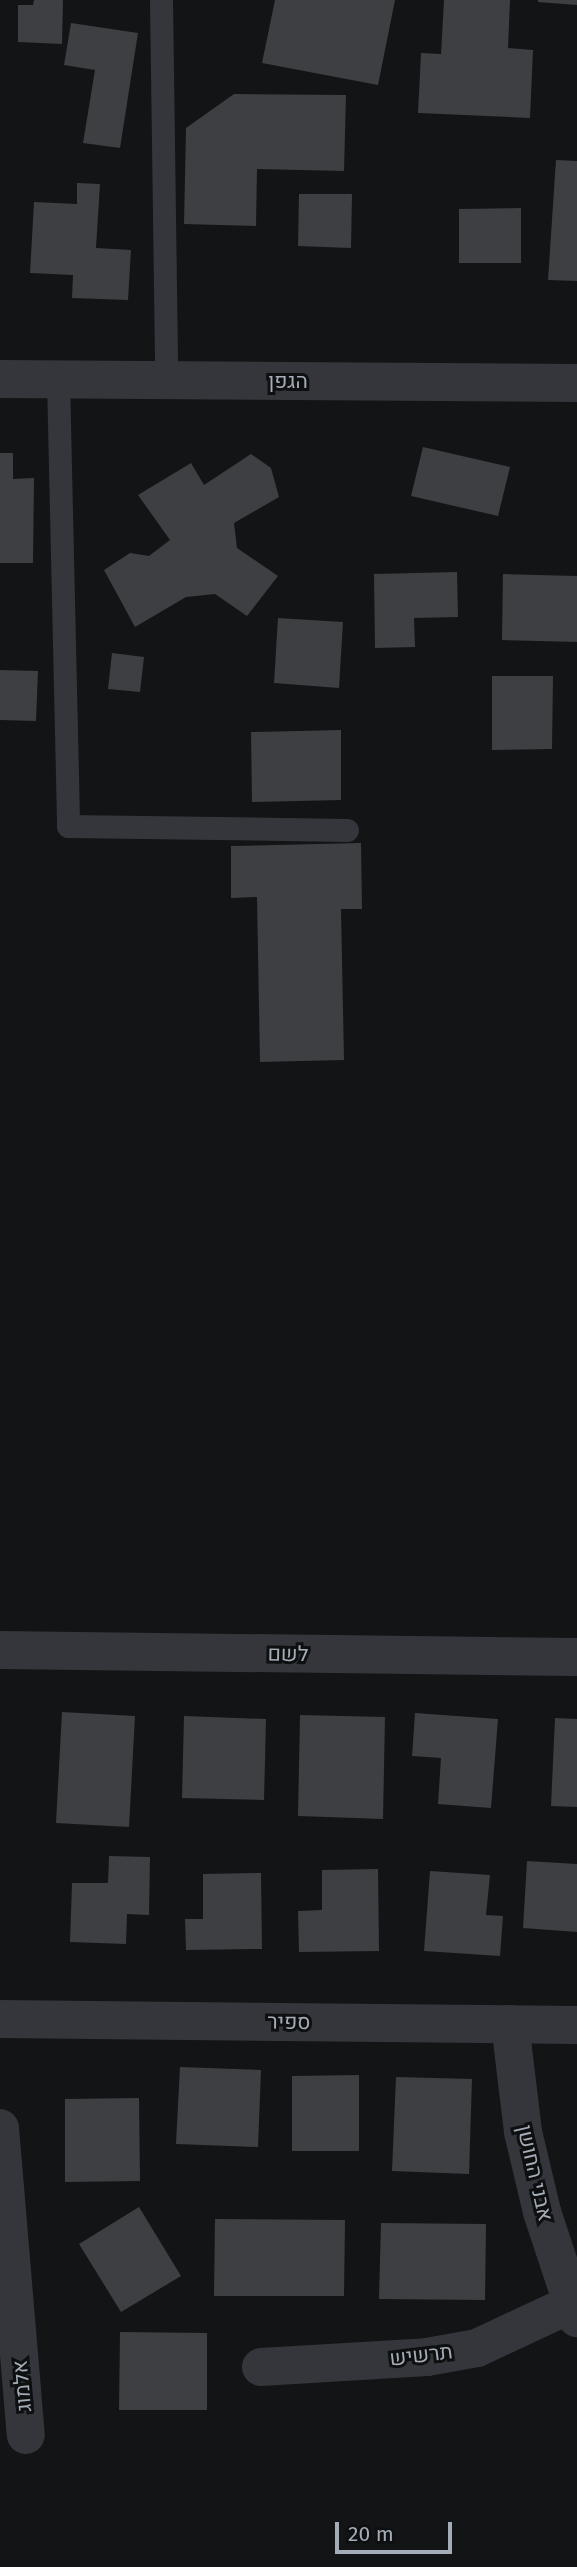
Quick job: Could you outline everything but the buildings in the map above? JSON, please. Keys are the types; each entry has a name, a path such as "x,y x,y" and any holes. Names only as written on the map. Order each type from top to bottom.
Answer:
{"street":[{"name":"הגפן","path":"0,379 577,383"},
{"name":"לשם","path":"0,1650 577,1657"},
{"name":"ספיר","path":"0,2019 577,2025"},
{"name":"אבני החושן","path":"510,2024 523,2132 542,2212 574,2311"},
{"name":"אלמוג","path":"0,2128 26,2435"},
{"name":"תרשיש","path":"261,2367 427,2357 477,2348 574,2311"}],"lane":[{"path":"161,0 166,380"},
{"path":"58,379 68,826 347,830"}]}
